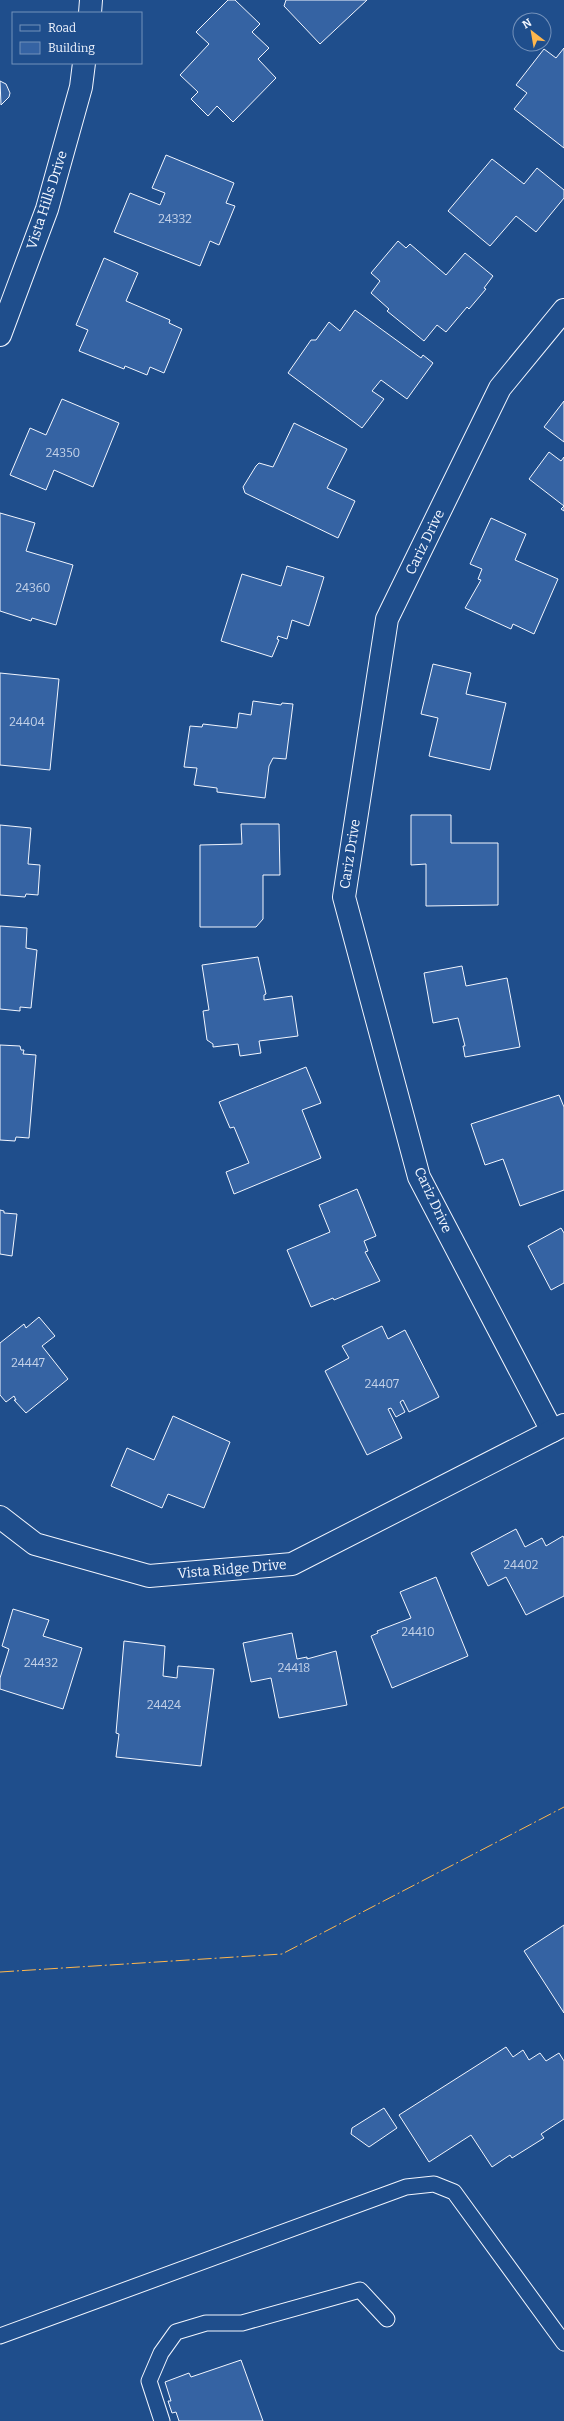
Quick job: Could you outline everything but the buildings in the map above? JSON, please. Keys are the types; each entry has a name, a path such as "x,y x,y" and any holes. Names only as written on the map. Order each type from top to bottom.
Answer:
{"street":[{"path":"90,12 91,0"},
{"name":"Vista Hills Drive","path":"0,335 47,210 81,87 84,64"},
{"name":"Cariz Drive","path":"558,1428 419,1177 344,897 387,619 500,388 564,310"},
{"name":"Vista Ridge Drive","path":"0,1517 35,1544 149,1576 292,1564 558,1428"}],"lane":[{"path":"0,2336 406,2187 434,2184 454,2192 564,2343"},
{"path":"162,2421 149,2381 161,2353 176,2332 206,2323 242,2324 360,2290 387,2319"}],"power":[{"path":"0,1972 282,1954 564,1807"}]}
